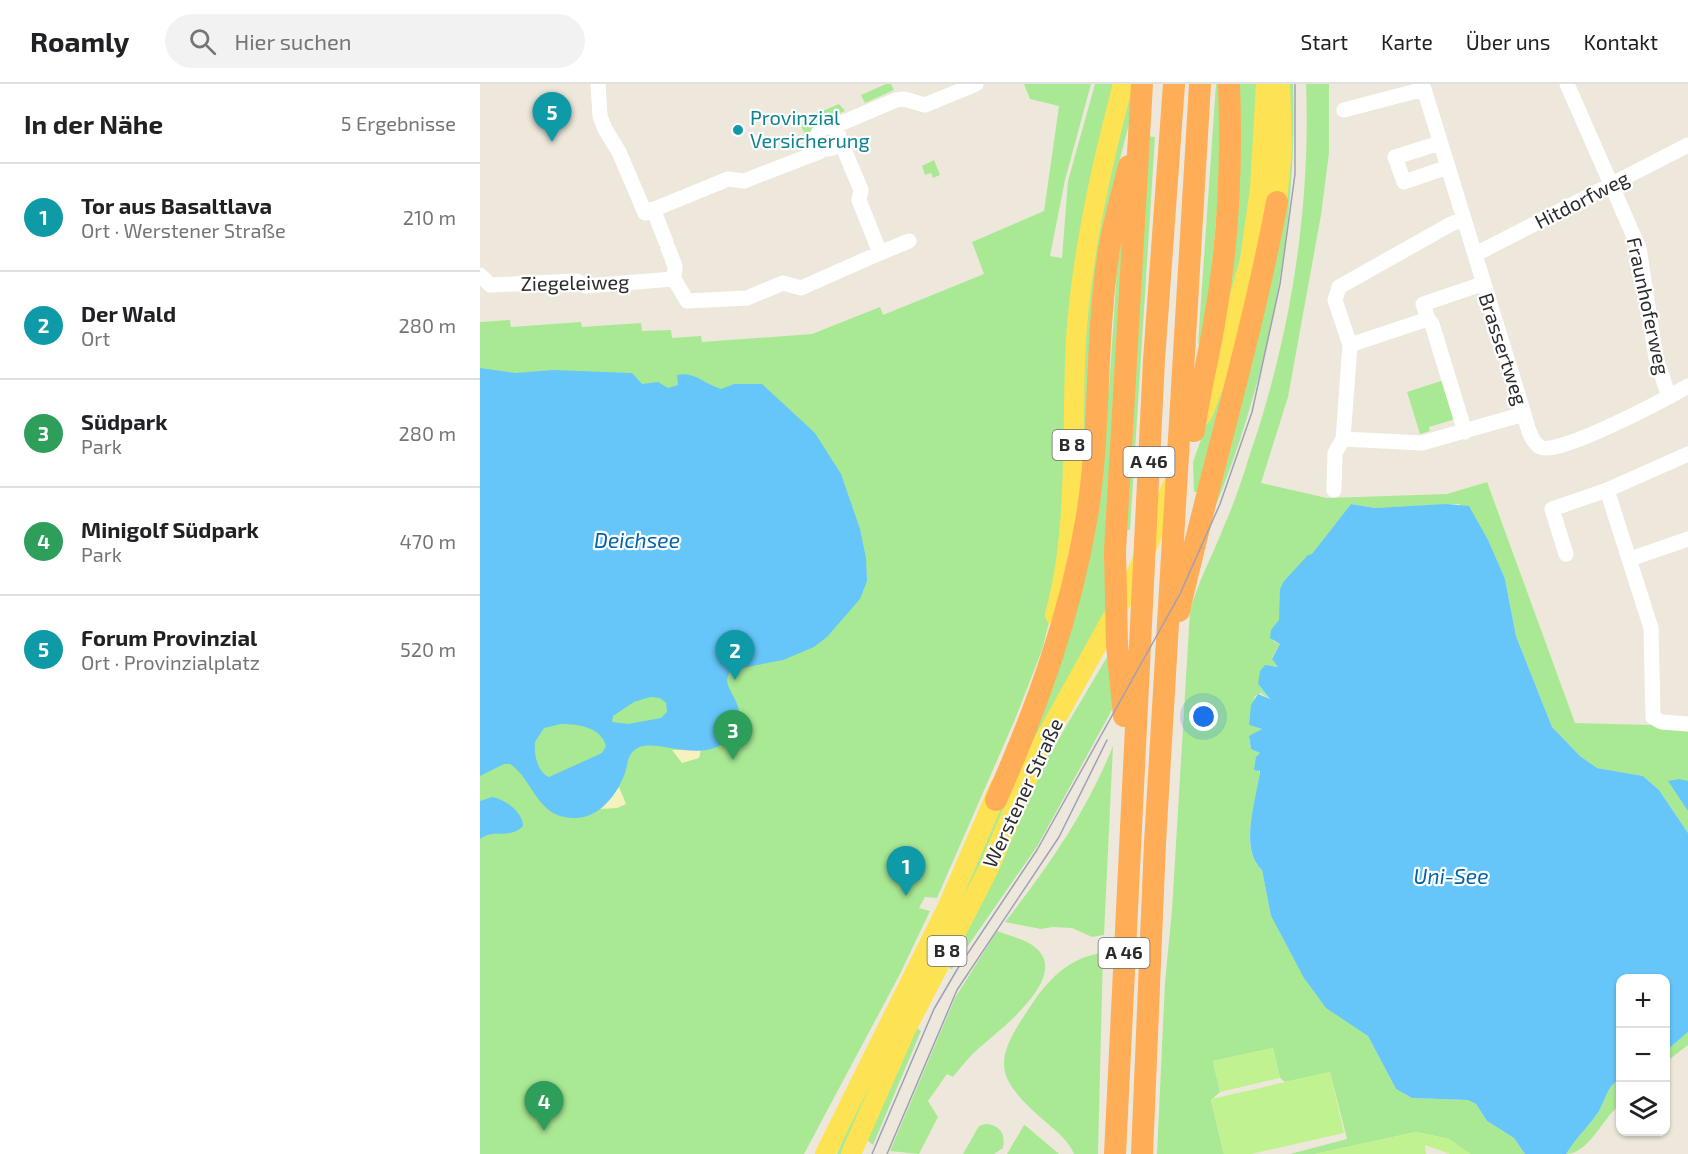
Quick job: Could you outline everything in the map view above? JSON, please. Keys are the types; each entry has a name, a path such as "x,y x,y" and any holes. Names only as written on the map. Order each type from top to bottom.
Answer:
{"highway":[{"path":"1129,840 1125,727 1117,645 1115,551 1139,174 1142,84"},
{"path":"996,800 1032,717 1072,588 1087,515 1095,446 1109,250 1152,84"},
{"name":"A 46","path":"1114,1154 1154,360 1174,84"},
{"name":"A 46","path":"1142,1154 1165,662 1200,84"},
{"name":"A 46","path":"1194,431 1213,366 1232,158 1229,84"},
{"path":"1165,662 1219,441 1249,340 1277,202"}],"main road":[{"name":"B 8","path":"996,800 1045,650 1063,572 1069,512 1081,285 1088,237 1123,84"},
{"path":"1213,366 1252,251 1260,189 1266,84"},
{"path":"1277,202 1282,148 1280,84"},
{"name":"Werstener Straße","path":"851,1154 905,1031 988,870 1041,746 1136,575 1194,431"},
{"name":"Werstener Straße","path":"825,1154 931,942 996,800"}],"street":[{"path":"598,84 600,116 604,129 620,152 667,245 675,266 674,279 687,301 747,298 783,283 801,288 909,241"},
{"path":"649,211 728,179 744,181 819,152 831,140 837,125 896,100 904,99 925,105 976,84"},
{"name":"Fraunhoferweg","path":"1567,84 1610,185 1634,232 1639,248 1656,358 1669,397"},
{"name":"Brassertweg","path":"1344,110 1424,89 1476,254 1482,284 1533,440 1541,447 1552,448 1579,439 1669,397"},
{"path":"831,140 843,147 861,189 859,200 880,253"},
{"path":"1440,143 1395,157 1404,182 1448,167"},
{"name":"Hitdorfweg","path":"1476,254 1688,145"},
{"path":"1334,490 1335,453 1343,439 1350,345 1335,300 1339,287 1451,224 1464,219"},
{"name":"Ziegeleiweg","path":"480,275 490,285 578,281 585,286 674,279"},
{"name":"Brassertweg","path":"1428,319 1423,304 1482,284"},
{"path":"1350,345 1428,319 1432,324 1466,432"},
{"path":"1669,397 1688,386"},
{"name":"Brassertweg","path":"1343,439 1416,443 1466,432 1524,414"},
{"path":"1566,554 1552,509 1607,490 1688,454"},
{"path":"1607,490 1651,628 1653,717 1661,722 1688,724"},
{"path":"1630,559 1688,539"}],"green space":[{"path":"891,84 894,90 865,103 861,95"},
{"path":"1024,84 1091,84 1065,180 1050,256 1062,258 1068,181 1095,84 1118,84 1068,446 1052,611 1042,650 1016,717 937,898 925,897 919,908 930,911 900,974 804,1154 480,1154 480,322 510,320 511,327 581,322 582,327 641,323 642,331 671,330 672,338 701,336 702,342 812,334 880,307 883,315 984,274 972,242 1044,211 1059,106 1030,99"},
{"path":"1131,84 1130,120 1101,233 1083,471 1078,443 1089,271"},
{"path":"1216,84 1223,84 1225,118 1206,333 1198,344"},
{"path":"1237,84 1264,84 1252,229 1225,320"},
{"path":"1283,84 1293,84 1293,140 1284,251 1275,306 1248,415 1210,520 1263,299"},
{"path":"1306,84 1329,84 1329,153 1321,215 1288,397 1261,483 1327,498 1447,494 1487,482 1575,723 1688,726 1688,781 1669,781 1688,811 1688,833 1659,790 1643,776 1597,768 1580,756 1552,727 1516,636 1505,579 1459,504 1375,508 1351,504 1312,555 1284,581 1279,620 1273,641 1280,644 1272,658 1277,662 1278,668 1275,666 1258,684 1270,700 1261,693 1255,696 1249,725 1262,729 1249,738 1251,749 1260,753 1259,780 1250,826 1250,839 1251,851 1262,870 1271,916 1294,959 1368,1036 1396,1089 1412,1098 1468,1100 1476,1104 1487,1121 1514,1138 1525,1154 1470,1154 1449,1139 1416,1132 1315,1154 1290,1154 1347,1139 1330,1072 1285,1082 1280,1078 1273,1048 1213,1061 1220,1092 1211,1100 1224,1154 1157,1154 1165,982 1172,910 1190,611 1241,483 1276,367 1295,273 1301,226 1307,131"},
{"path":"1271,90 1273,185 1198,492 1194,492 1193,462 1217,394"},
{"path":"839,104 845,111 818,122 807,138 802,140 801,137 805,135 799,121"},
{"path":"1148,136 1155,137 1130,530 1121,529"},
{"path":"934,160 940,175 933,178 931,173 925,175 922,166"},
{"path":"1127,207 1109,612 994,836 844,1154 837,1154 870,1074 1042,704 1109,388 1117,269"},
{"path":"1447,379 1459,418 1429,427 1430,431 1420,434 1407,392"},
{"path":"1113,647 1119,697 1038,845 952,969 949,968 983,900 1046,760"},
{"path":"1113,746 1104,935 1092,937 1072,928 1041,929 1005,922 1079,816"},
{"path":"997,931 1035,947 1045,963 1044,977 1037,991 1013,1018 975,1052 953,1077 947,1074 928,1101 938,1117 919,1154 890,1151 955,998"},
{"path":"1103,953 1098,1154 1074,1154 1062,1137 1029,1106 1007,1079 1004,1066 1005,1053 1020,1022 1048,983 1072,963"},
{"path":"917,1028 921,1031 873,1145 867,1140"},
{"path":"1688,1032 1688,1045 1670,1059 1670,1048"},
{"path":"1273,1048 1280,1078 1220,1092 1213,1061"},
{"path":"1330,1072 1344,1133 1251,1154 1224,1154 1211,1099"},
{"path":"1616,1082 1616,1109 1589,1142 1582,1148 1566,1154 1599,1111 1609,1089"},
{"path":"986,1124 995,1126 1001,1131 1004,1138 1003,1148 994,1154 963,1154 979,1126"},
{"path":"1024,1125 1026,1126 1059,1154 1007,1154"},
{"path":"1416,1132 1449,1139 1470,1154 1450,1154 1425,1145 1426,1154 1315,1154"}],"sand":[{"path":"672,750 701,750 699,758 682,763"},
{"path":"619,787 626,804 617,808 600,809"}],"water":[{"name":"Deichsee","path":"480,368 515,373 553,370 632,373 642,384 658,382 668,388 678,385 677,375 683,374 694,376 721,389 734,384 762,384 815,433 841,474 860,529 866,558 867,581 860,599 827,637 814,647 783,660 732,670 727,683 737,704 739,721 734,732 723,743 711,749 697,751 656,746 636,749 629,757 622,781 612,797 599,810 591,814 573,818 551,812 510,764 504,764 480,776","holes":["650,697 660,698 666,703 667,712 661,718 628,724 612,722 613,716 634,702","561,724 588,728 599,735 606,746 602,753 549,777 545,775 537,762 535,742 544,728"]},
{"name":"Uni-See","path":"1351,504 1375,508 1446,504 1469,506 1488,540 1505,579 1516,636 1552,727 1580,756 1597,768 1643,776 1659,790 1688,833 1688,1032 1670,1048 1670,974 1616,974 1616,1082 1609,1089 1599,1111 1566,1154 1525,1154 1514,1138 1487,1121 1476,1104 1468,1100 1412,1098 1396,1089 1368,1036 1326,1008 1304,978 1271,916 1262,870 1255,861 1251,849 1251,822 1260,771 1254,770 1256,757 1260,753 1251,749 1249,736 1262,729 1249,725 1251,705 1258,694 1270,699 1258,684 1260,671 1265,665 1278,667 1272,659 1280,644 1270,638 1271,630 1279,620 1280,589 1284,581 1308,555 1312,554"},
{"path":"1679,779 1688,781 1688,811 1668,781"},
{"path":"492,797 502,800 517,811 523,826 513,832 490,834 480,839 480,801"}],"tram line":[{"path":"872,1154 934,1009 958,968 1037,850 1180,594 1220,504 1252,412 1280,284 1295,174 1295,84"},
{"path":"887,1154 957,990 1059,837 1107,740"}],"place":[{"name":"Provinzial Versicherung","path":"738,130"},
{"name":"Forum Provinzial","path":"552,142"},
{"name":"Der Wald","path":"735,680"},
{"name":"Südpark","path":"733,760"},
{"name":"Tor aus Basaltlava","path":"906,896"},
{"name":"Minigolf Südpark","path":"544,1131"}]}
